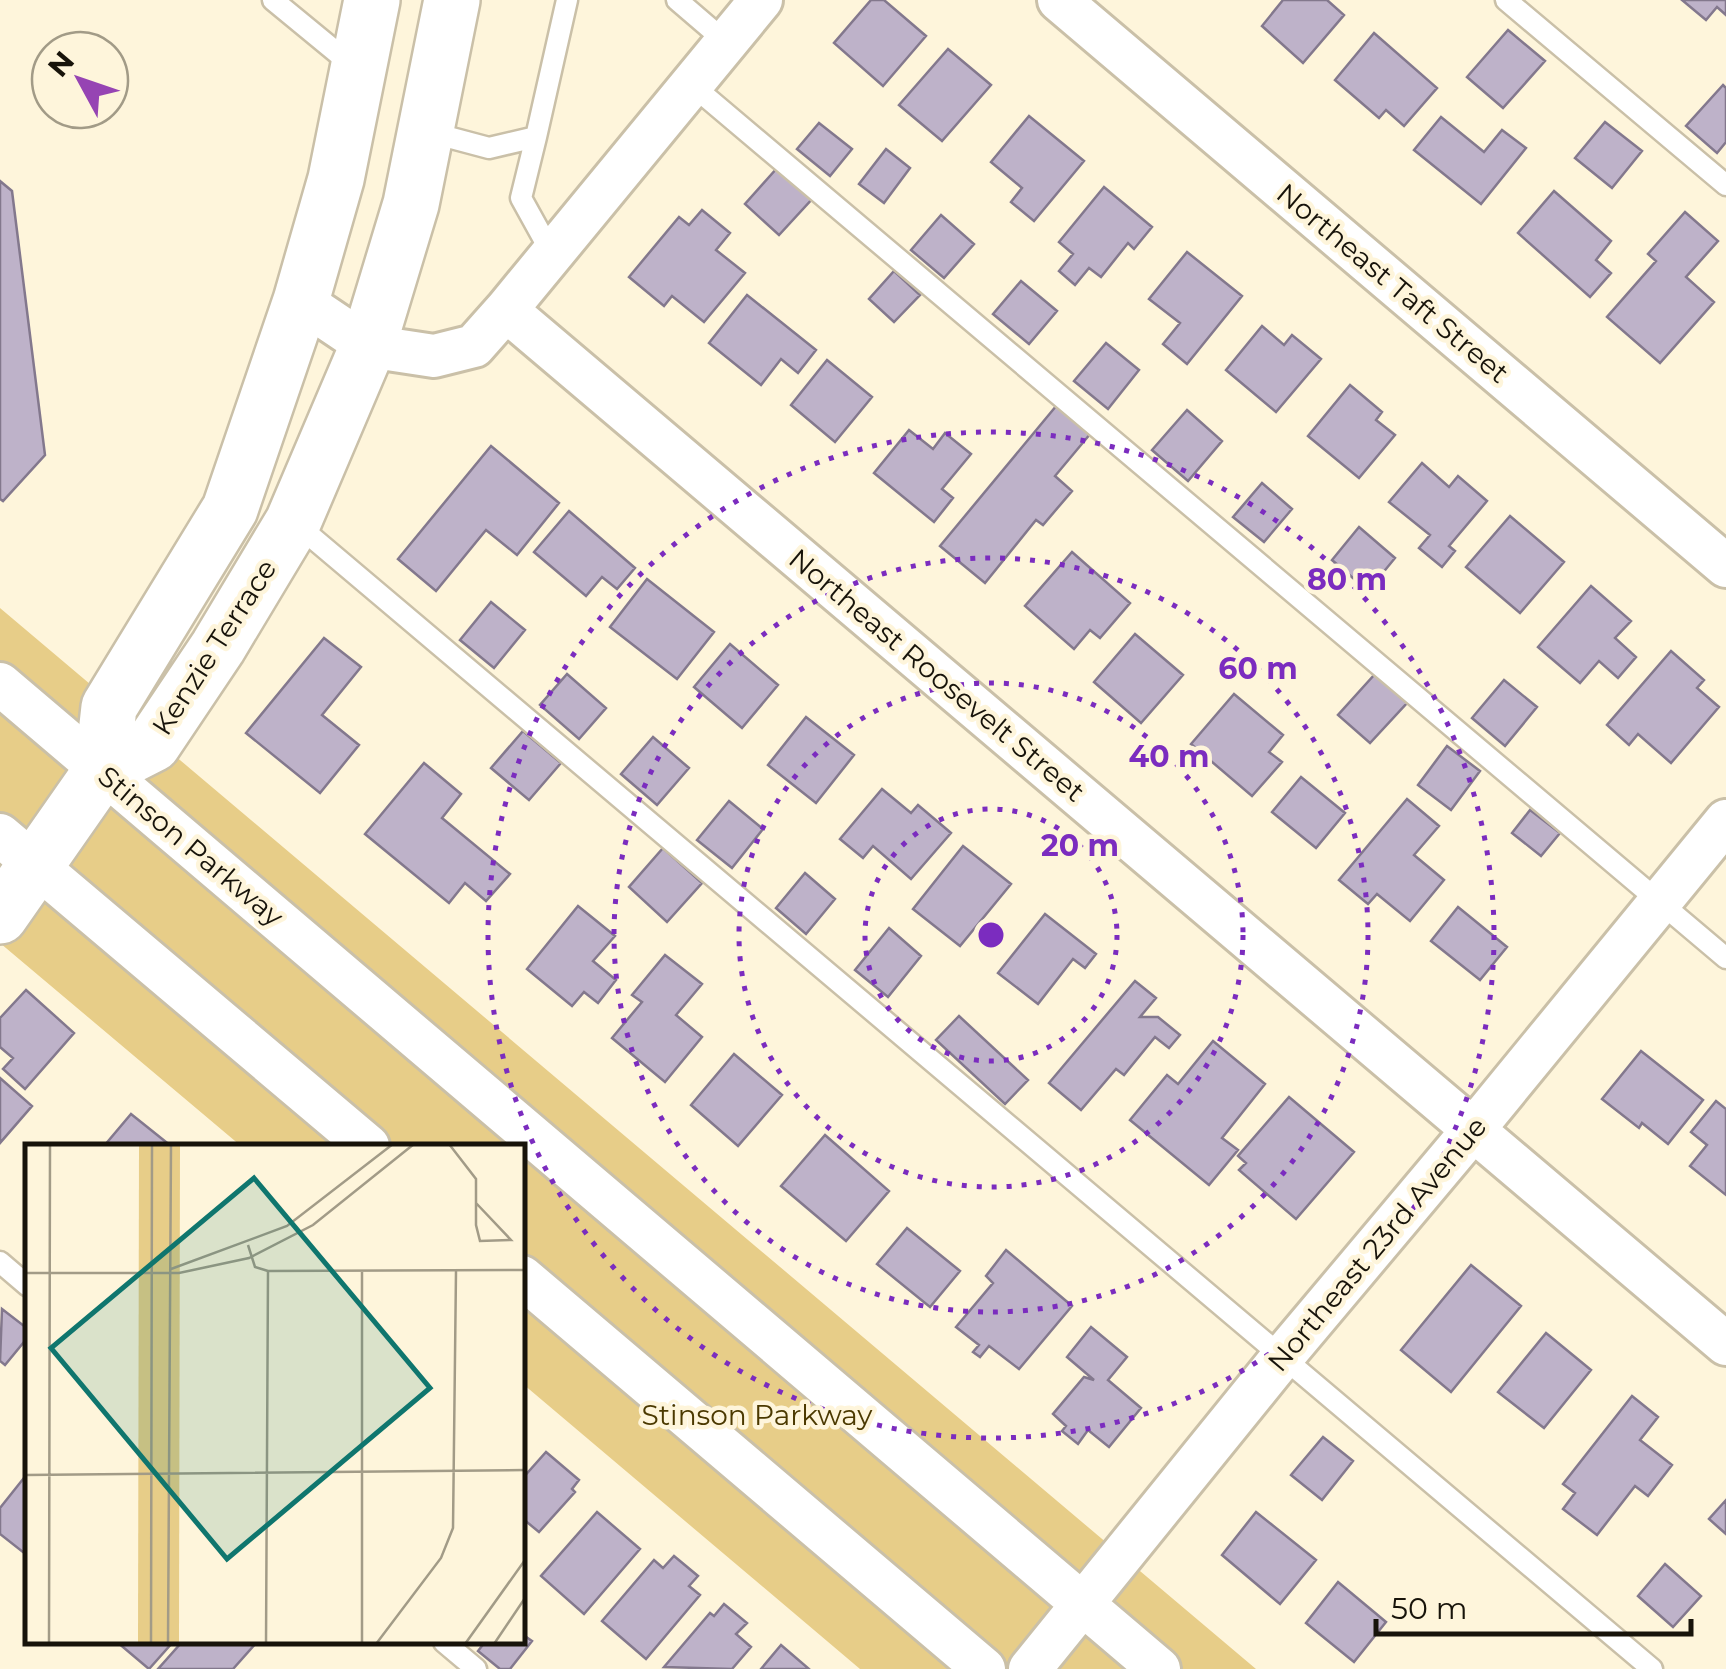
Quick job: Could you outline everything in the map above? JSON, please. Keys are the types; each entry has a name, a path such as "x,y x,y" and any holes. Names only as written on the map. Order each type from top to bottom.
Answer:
{"main road":[{"name":"Kenzie Terrace","path":"102,770 109,707 230,508 301,300 336,178 372,0"},
{"name":"Kenzie Terrace","path":"102,770 153,744 218,647 293,522 368,346 411,204 452,0"},
{"path":"0,916 18,850 102,770"}],"street":[{"path":"301,300 368,346 434,356 474,346 761,0"},
{"name":"Northeast Taft Street","path":"1059,0 1726,566"},
{"name":"Northeast Roosevelt Street","path":"506,310 1726,1344"},
{"name":"Stinson Parkway","path":"0,684 1160,1669"},
{"name":"Northeast 23rd Avenue","path":"1030,1669 1726,821"},
{"path":"18,850 366,1144"},
{"path":"525,1281 984,1669"}],"lane":[{"path":"272,0 359,71"},
{"path":"552,254 521,198 567,0"},
{"path":"677,0 726,42"},
{"path":"1506,0 1726,185"},
{"path":"692,85 1726,958"},
{"path":"427,132 489,148 536,137"},
{"path":"293,522 1652,1669"},
{"path":"0,1262 25,1283"},
{"path":"446,1644 476,1669"}],"green space":[{"name":"Stinson Parkway","path":"0,608 1256,1669 860,1669 525,1386 525,1144 239,1144 0,943"}],"building":[{"path":"871,0 884,0 926,36 883,86 834,43"},
{"path":"1283,0 1327,0 1344,15 1303,63 1262,26"},
{"path":"1682,0 1726,0 1726,15 1717,7 1706,20"},
{"path":"1508,30 1545,61 1503,108 1467,77"},
{"path":"1374,33 1437,88 1404,126 1386,110 1379,118 1335,80"},
{"path":"948,49 991,85 942,141 899,105"},
{"path":"1723,85 1726,142 1717,153 1686,126"},
{"path":"1029,116 1084,161 1034,221 1011,202 1022,188 991,162"},
{"path":"1441,117 1484,152 1502,130 1526,148 1481,204 1414,150"},
{"path":"1605,122 1642,151 1612,188 1575,158"},
{"path":"819,123 852,149 830,176 797,149"},
{"path":"886,149 910,168 884,203 859,184"},
{"path":"778,167 813,198 779,235 745,204"},
{"path":"0,181 12,191 45,455 3,501 0,499"},
{"path":"1104,187 1152,227 1134,249 1128,243 1101,277 1089,268 1075,285 1059,271 1073,254 1059,242"},
{"path":"1554,191 1611,241 1596,260 1611,273 1590,297 1518,233"},
{"path":"702,210 730,233 716,250 745,273 704,322 672,296 664,306 629,277 679,217 689,225"},
{"path":"1685,212 1718,241 1686,277 1714,302 1660,363 1607,317 1656,261 1648,254"},
{"path":"941,215 974,244 944,278 911,250"},
{"path":"1187,252 1242,296 1187,364 1163,344 1180,323 1149,299"},
{"path":"894,271 920,295 894,322 869,299"},
{"path":"1021,281 1057,311 1029,344 993,314"},
{"path":"747,295 816,350 798,373 781,359 761,385 709,343"},
{"path":"1262,326 1284,345 1292,335 1321,359 1276,412 1226,370"},
{"path":"1106,343 1139,370 1108,409 1074,381"},
{"path":"827,360 872,397 835,442 791,405"},
{"path":"1350,385 1382,412 1376,420 1395,435 1359,478 1308,436"},
{"path":"1057,405 1091,433 1055,476 1072,491 1043,525 1036,520 985,583 940,546"},
{"path":"1187,410 1222,441 1188,481 1152,450"},
{"path":"909,430 933,449 945,433 971,454 942,489 953,498 934,522 874,473"},
{"path":"491,446 559,503 517,555 486,530 436,591 398,559"},
{"path":"1422,463 1449,487 1458,476 1487,501 1449,546 1455,551 1442,567 1419,548 1430,535 1389,502"},
{"path":"1262,483 1292,509 1264,542 1233,517"},
{"path":"569,511 635,568 617,589 602,577 586,596 534,552"},
{"path":"1510,516 1564,562 1520,613 1466,567"},
{"path":"1359,527 1395,558 1368,591 1332,560"},
{"path":"1072,552 1130,603 1100,638 1090,630 1074,649 1025,606"},
{"path":"647,579 714,632 677,679 610,627"},
{"path":"1591,586 1631,621 1615,638 1636,657 1618,678 1599,661 1580,683 1538,647"},
{"path":"491,602 525,630 494,668 460,640"},
{"path":"1135,634 1183,675 1141,723 1094,682"},
{"path":"324,638 361,667 322,715 359,745 320,793 246,733"},
{"path":"730,644 778,685 742,728 694,687"},
{"path":"1671,651 1704,680 1697,688 1719,707 1671,763 1638,734 1629,745 1607,725"},
{"path":"567,674 606,708 579,739 540,705"},
{"path":"1375,674 1407,703 1370,743 1338,715"},
{"path":"1504,680 1537,707 1505,746 1472,718"},
{"path":"1234,694 1283,735 1269,752 1282,762 1252,796 1191,744"},
{"path":"806,717 854,755 816,803 768,765"},
{"path":"523,731 561,763 529,800 491,768"},
{"path":"653,737 689,768 657,805 621,774"},
{"path":"1447,746 1480,771 1451,810 1418,785"},
{"path":"424,763 461,794 442,818 510,874 486,901 465,883 449,903 365,834"},
{"path":"1301,777 1345,813 1316,848 1272,812"},
{"path":"882,789 911,813 918,805 951,833 911,879 873,846 863,858 840,839"},
{"path":"1407,799 1439,826 1414,855 1444,880 1410,921 1377,894 1368,904 1339,880"},
{"path":"729,801 763,829 732,868 697,840"},
{"path":"1530,810 1560,833 1541,856 1512,833"},
{"path":"963,846 1011,884 960,946 913,909"},
{"path":"663,848 702,883 667,922 629,887"},
{"path":"805,873 835,899 806,934 776,908"},
{"path":"578,906 615,936 593,961 616,980 598,1003 584,992 572,1006 527,969"},
{"path":"1458,907 1507,947 1480,980 1431,941"},
{"path":"1045,914 1096,954 1085,968 1073,959 1038,1004 998,973"},
{"path":"889,928 921,956 888,997 855,970"},
{"path":"665,955 702,984 676,1015 702,1037 665,1082 612,1038 642,1002 632,995"},
{"path":"1135,981 1156,998 1140,1017 1158,1017 1180,1035 1169,1048 1155,1037 1124,1075 1116,1069 1081,1110 1049,1083"},
{"path":"26,990 74,1033 25,1089 3,1069 13,1058 0,1047 0,1018"},
{"path":"959,1016 1028,1080 1005,1104 936,1040"},
{"path":"1213,1041 1265,1084 1222,1138 1238,1150 1209,1185 1130,1120 1167,1075 1178,1084"},
{"path":"1641,1051 1703,1100 1668,1144 1642,1123 1639,1128 1602,1099"},
{"path":"734,1054 782,1095 738,1146 691,1105"},
{"path":"0,1078 32,1106 0,1143"},
{"path":"1289,1097 1354,1152 1296,1219 1239,1170 1246,1163 1238,1156"},
{"path":"1716,1101 1726,1109 1726,1195 1690,1166 1707,1145 1691,1132"},
{"path":"131,1114 168,1144 106,1144"},
{"path":"825,1135 889,1191 846,1241 781,1186"},
{"path":"907,1228 960,1271 930,1307 877,1264"},
{"path":"1006,1250 1072,1306 1019,1369 989,1346 980,1357 973,1352 979,1345 956,1327 993,1283 986,1276"},
{"path":"1471,1265 1521,1306 1451,1392 1401,1350"},
{"path":"2,1309 25,1327 25,1341 5,1365 0,1361"},
{"path":"1091,1327 1127,1357 1108,1380 1141,1408 1109,1447 1088,1430 1078,1444 1062,1431 1066,1426 1053,1414 1084,1377 1094,1380 1067,1357"},
{"path":"1546,1333 1591,1370 1544,1428 1498,1392"},
{"path":"1632,1396 1658,1417 1640,1440 1672,1465 1648,1496 1635,1486 1597,1535 1563,1509 1575,1493 1563,1484"},
{"path":"1323,1437 1353,1461 1322,1500 1291,1475"},
{"path":"546,1452 579,1480 572,1489 575,1492 539,1532 525,1520 525,1476"},
{"path":"25,1477 25,1554 0,1534 0,1508"},
{"path":"1726,1500 1726,1534 1709,1519"},
{"path":"597,1512 640,1549 584,1614 541,1576"},
{"path":"1256,1512 1316,1560 1280,1604 1222,1555"},
{"path":"674,1556 698,1576 689,1586 700,1595 646,1659 602,1621 654,1560 663,1568"},
{"path":"1665,1564 1701,1596 1673,1627 1638,1596"},
{"path":"1338,1582 1386,1622 1354,1662 1306,1623"},
{"path":"724,1604 747,1623 736,1634 751,1647 732,1669 664,1667 710,1613 714,1616"},
{"path":"525,1636 532,1641 510,1669 500,1669 478,1651 483,1644 525,1644"},
{"path":"119,1644 171,1644 149,1669"},
{"path":"180,1644 255,1644 233,1669 158,1669"},
{"path":"781,1645 809,1669 761,1669"}]}
